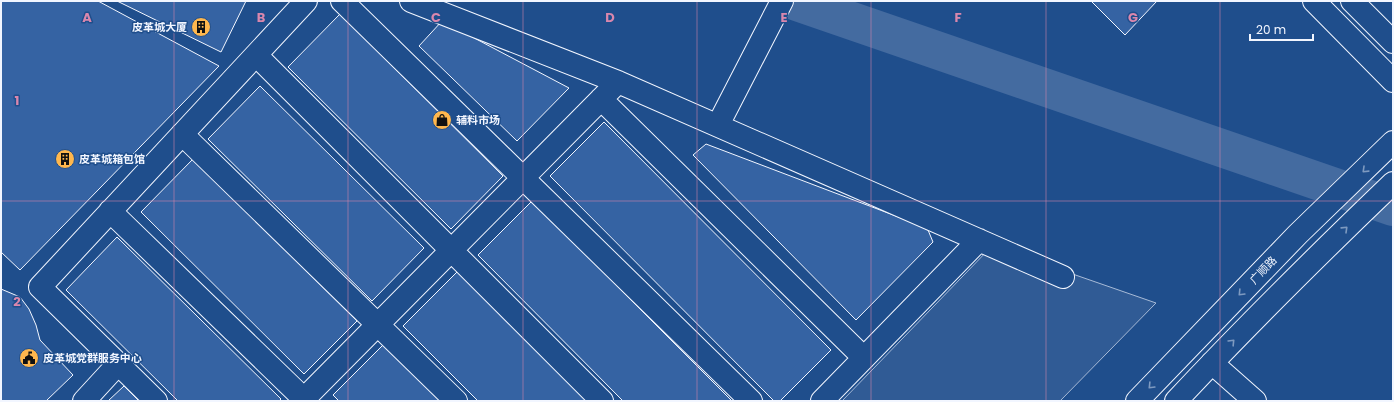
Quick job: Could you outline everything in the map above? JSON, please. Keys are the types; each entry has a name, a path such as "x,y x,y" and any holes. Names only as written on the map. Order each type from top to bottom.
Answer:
{"main road":[{"path":"156,401 40,287 306,1"},
{"path":"342,1 751,401"},
{"path":"411,1 618,82 1062,277"},
{"path":"718,125 782,1"},
{"path":"1314,1 1393,81"},
{"path":"1352,1 1393,42"},
{"path":"256,55 602,401"},
{"path":"110,211 304,400 618,82"},
{"path":"601,98 864,358"},
{"path":"182,134 456,401"},
{"name":"广顺路","path":"1137,401 1298,234 1393,142"},
{"path":"1176,401 1317,256 1393,183"},
{"path":"822,401 979,240"},
{"path":"1212,363 1255,401"},
{"path":"84,401 118,364"}],"shaded area":[{"path":"992,246 1156,303 1060,401 842,401"}],"building":[{"name":"皮革城箱包馆","path":"1,1 98,1 219,66 20,270 1,252"},
{"name":"皮革城大厦","path":"117,1 246,1 221,52"},
{"path":"1091,1 1157,1 1125,35"},
{"path":"340,14 503,176 451,229 288,67"},
{"path":"442,21 569,88 517,141 419,46"},
{"path":"260,86 424,248 372,301 208,139"},
{"path":"604,122 831,350 780,401 774,401 550,176"},
{"path":"706,144 917,224 928,230 933,242 856,320 693,155"},
{"path":"193,159 357,321 304,374 141,212"},
{"path":"532,201 732,401 623,401 478,255"},
{"path":"117,237 281,399 279,401 178,401 66,290"},
{"path":"457,272 586,401 478,401 403,326"},
{"name":"皮革城党群服务中心","path":"1,289 20,297 29,309 36,325 40,340 73,375 46,401 1,401"},
{"path":"387,341 447,401 339,401 333,395"},
{"path":"124,386 139,401 108,401"}],"waterway":[{"path":"794,1 1393,207"}],"place":[{"name":"皮革城大厦","path":"201,27"},
{"name":"辅料市场","path":"442,120"},
{"name":"皮革城箱包馆","path":"65,159"},
{"name":"皮革城党群服务中心","path":"29,358"}]}
